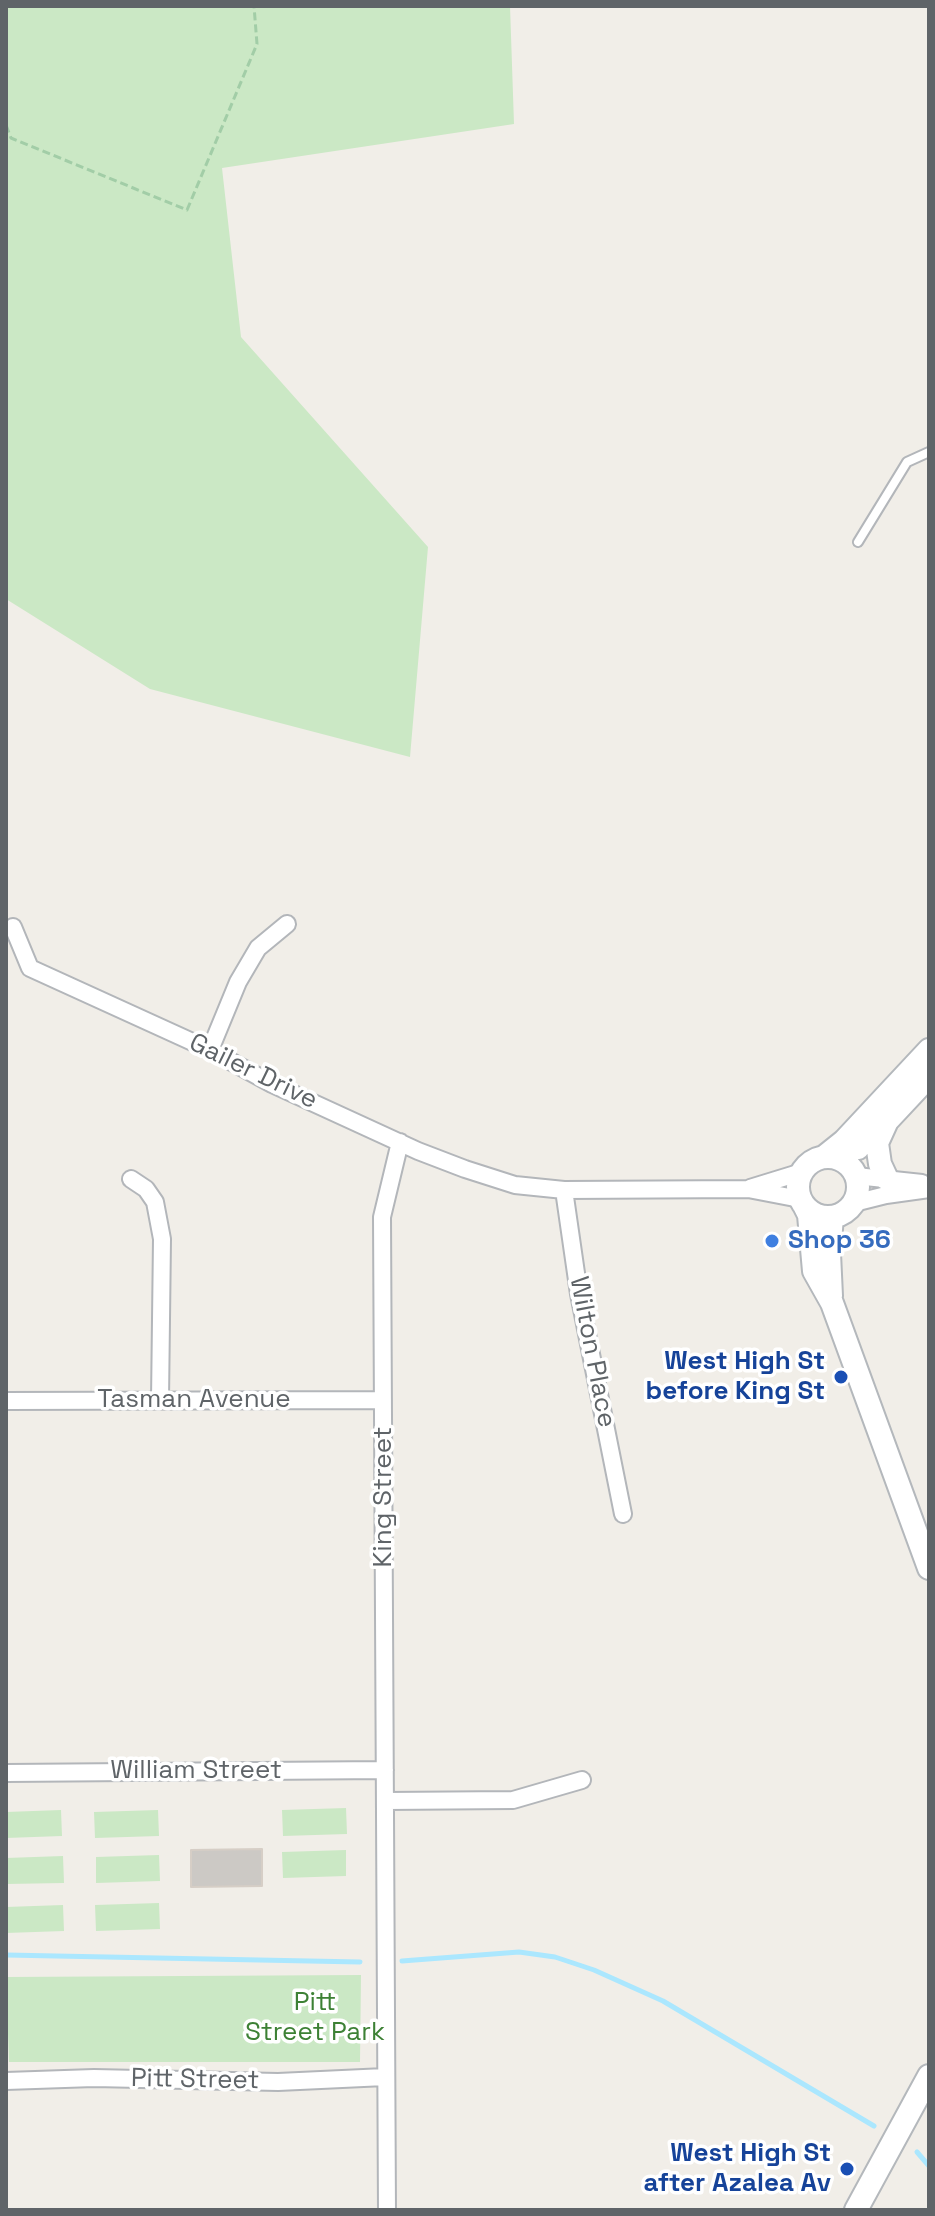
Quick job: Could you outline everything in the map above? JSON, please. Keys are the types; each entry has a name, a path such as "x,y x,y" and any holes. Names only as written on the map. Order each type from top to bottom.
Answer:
{"main road":[{"path":"929,1050 844,1141 824,1157 807,1165 798,1181 802,1202 809,1215 814,1271 832,1303 929,1568"},
{"path":"802,1202 817,1215 832,1217 841,1215 854,1203 857,1195 854,1172 861,1142 888,1120 929,1076"},
{"path":"887,1179 880,1164 877,1143 888,1120"},
{"path":"824,1157 844,1161 854,1172"},
{"path":"832,1217 829,1253 832,1303"},
{"path":"856,2210 929,2076"}],"street":[{"path":"210,1050 238,982 258,948 287,924"},
{"name":"Gailer Drive","path":"13,927 30,968 400,1142"},
{"path":"400,1142 515,1185 564,1190 748,1189 802,1202"},
{"name":"King Street","path":"387,2210 382,1217 400,1142"},
{"path":"748,1189 802,1172"},
{"path":"854,1172 929,1186"},
{"path":"131,1179 146,1189 155,1202 162,1239 160,1400"},
{"path":"854,1203 929,1186"},
{"name":"Wilton Place","path":"564,1190 579,1294 623,1514"},
{"name":"Tasman Avenue","path":"6,1401 383,1400"},
{"name":"William Street","path":"6,1773 385,1770"},
{"path":"386,1801 513,1800 582,1780"},
{"name":"Pitt Street","path":"6,2081 94,2078 278,2082 385,2077"}],"lane":[{"path":"858,542 907,462 929,452"}],"path":[{"path":"6,125 11,138 187,210 257,44 254,6"}],"green space":[{"path":"6,6 510,6 514,124 222,168 241,337 428,547 410,757 150,689 6,599"},
{"path":"346,1808 347,1834 283,1836 282,1810"},
{"path":"61,1810 62,1836 6,1838 6,1812"},
{"path":"158,1810 159,1836 95,1838 94,1812"},
{"path":"346,1850 346,1876 283,1878 282,1852"},
{"path":"159,1855 160,1881 96,1883 96,1857"},
{"path":"63,1856 64,1883 6,1884 6,1858"},
{"path":"159,1903 160,1929 96,1931 95,1905"},
{"path":"63,1905 64,1931 6,1933 6,1907"},
{"name":"Pitt Street Park","path":"361,1975 360,2062 9,2062 6,1977"}],"building":[{"path":"262,1849 262,1886 191,1887 191,1850"}],"waterway":[{"path":"402,1961 519,1952 555,1957 594,1970 663,2001 874,2126"},
{"path":"6,1955 360,1962"},
{"path":"917,2152 929,2166"}],"place":[{"name":"Shop 36","path":"772,1241"},
{"name":"West High St before King St","path":"841,1377"},
{"name":"West High St after Azalea Av","path":"847,2169"}]}
